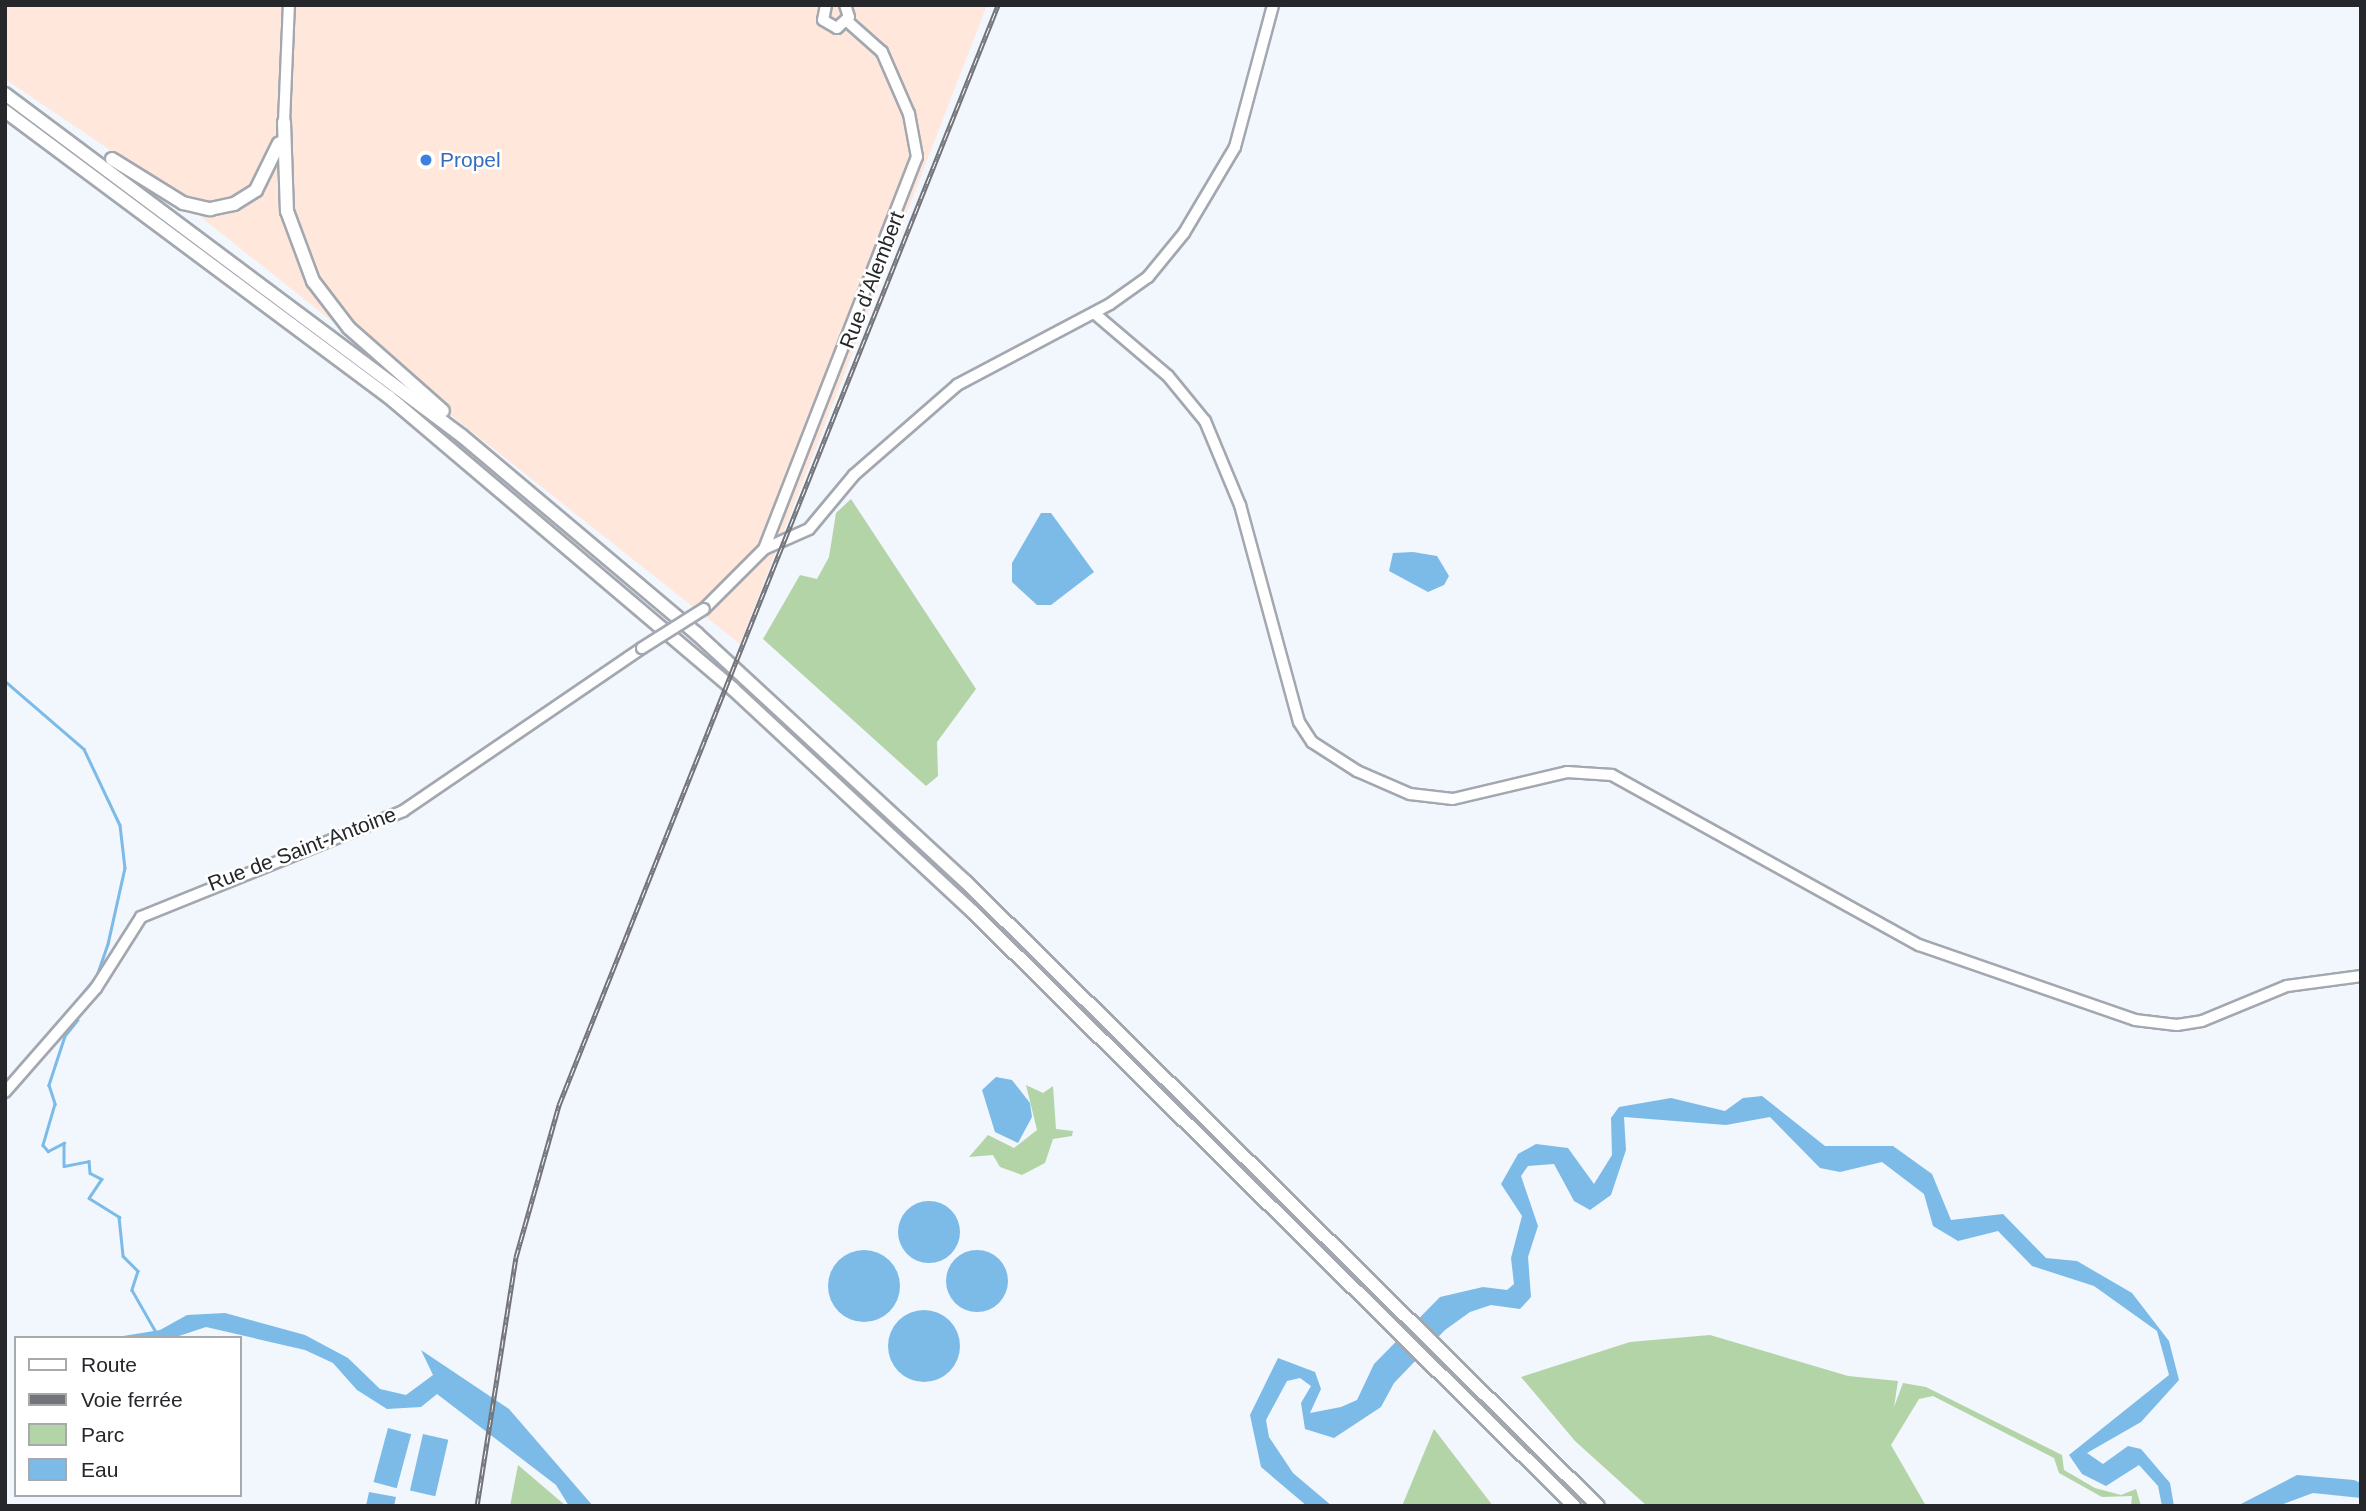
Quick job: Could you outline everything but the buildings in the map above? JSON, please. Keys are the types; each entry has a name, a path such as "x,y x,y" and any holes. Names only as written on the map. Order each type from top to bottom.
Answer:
{"highway":[{"path":"5,94 75,143 463,436 697,634 890,810 1598,1506"},
{"path":"5,111 378,389 733,689 934,874 1574,1506"},
{"path":"75,143 89,144 183,203 210,209 246,199 261,184 284,122"},
{"path":"284,122 287,211 313,281 349,328 455,421 463,436"}],"street":[{"path":"284,122 289,5"},
{"path":"826,5 822,16 829,26 847,21 845,5"},
{"path":"764,549 809,529 854,475 957,384 1094,313 1155,270 1219,176 1244,120 1273,5"},
{"name":"Rue d’Alembert","path":"764,549 916,157 909,114 881,52 847,21"},
{"path":"1094,313 1168,376 1205,421 1240,505 1299,722 1312,742 1357,771 1410,794 1453,799 1567,772 1612,775 1919,945 2135,1020 2177,1026 2287,986 2361,976"},
{"name":"Rue de Saint-Antoine","path":"5,1092 96,988 141,917 403,811 642,648 704,609 764,549"}],"shaded area":[{"path":"5,5 987,5 740,644 150,177 5,79"}],"green space":[{"path":"851,499 976,689 937,742 938,776 926,786 763,639 800,575 817,579 829,557 836,513"},
{"path":"1026,1085 1043,1093 1053,1086 1056,1129 1073,1131 1072,1136 1053,1139 1045,1163 1022,1175 1000,1167 993,1155 969,1157 988,1135 1014,1148 1037,1130"},
{"path":"1710,1335 1848,1376 1898,1381 1894,1407 1903,1383 1926,1387 2062,1455 2064,1470 2095,1488 2121,1495 2136,1489 2141,1506 2131,1506 2132,1496 2102,1497 2059,1473 2054,1458 1933,1396 1919,1399 1891,1445 1926,1506 1647,1506 1575,1441 1521,1377 1630,1342"},
{"path":"1434,1429 1493,1506 1402,1506"},
{"path":"518,1465 566,1506 510,1506"}],"water":[{"path":"1041,513 1051,513 1094,572 1051,605 1037,605 1012,582 1012,563"},
{"path":"1413,552 1437,556 1449,576 1444,585 1428,592 1389,571 1393,553"},
{"path":"996,1077 1012,1080 1030,1103 1032,1117 1018,1143 995,1132 982,1090"},
{"path":"1762,1096 1825,1146 1893,1146 1932,1174 1951,1220 2003,1214 2046,1258 2077,1261 2132,1293 2169,1341 2179,1380 2141,1422 2087,1453 2103,1464 2128,1446 2141,1449 2170,1483 2174,1506 2162,1506 2158,1486 2139,1465 2106,1486 2082,1474 2069,1455 2169,1375 2157,1331 2094,1286 2032,1266 1998,1231 1958,1241 1933,1226 1924,1194 1882,1162 1840,1172 1820,1168 1770,1117 1726,1125 1624,1117 1626,1150 1611,1195 1590,1210 1574,1201 1554,1164 1528,1166 1521,1176 1538,1226 1528,1257 1531,1297 1520,1309 1491,1305 1470,1312 1445,1330 1394,1383 1381,1407 1334,1438 1305,1429 1301,1403 1311,1386 1300,1378 1287,1381 1266,1420 1269,1437 1293,1473 1332,1506 1307,1506 1261,1467 1250,1415 1278,1358 1315,1372 1321,1389 1310,1413 1341,1407 1357,1400 1374,1364 1440,1297 1483,1287 1507,1290 1514,1284 1511,1258 1522,1216 1501,1184 1518,1154 1536,1144 1568,1148 1594,1184 1612,1155 1611,1118 1619,1107 1671,1098 1725,1111 1743,1098"},
{"path":"923,1201 935,1201 951,1210 958,1220 958,1244 951,1254 935,1263 923,1263 912,1258 903,1249 898,1238 898,1226 903,1215 912,1206"},
{"path":"864,1250 884,1256 894,1266 900,1286 894,1306 884,1316 864,1322 844,1316 834,1306 828,1286 834,1266 844,1256"},
{"path":"977,1250 999,1259 1008,1281 999,1303 977,1312 955,1303 946,1281 955,1259"},
{"path":"924,1310 944,1316 954,1326 960,1346 954,1366 944,1376 924,1382 904,1376 894,1366 888,1346 894,1326 904,1316"},
{"path":"225,1313 305,1335 348,1358 380,1389 406,1395 433,1375 421,1350 509,1409 593,1506 569,1506 556,1485 437,1394 421,1407 387,1409 357,1390 333,1363 305,1350 206,1327 179,1336 123,1336 160,1330 187,1315"},
{"path":"388,1428 411,1434 397,1488 374,1482"},
{"path":"423,1434 448,1440 435,1496 410,1491"},
{"path":"2297,1475 2354,1480 2361,1483 2361,1498 2313,1493 2278,1506 2237,1506"},
{"path":"369,1492 396,1497 394,1506 366,1506"}],"waterway":[{"path":"5,681 84,749 120,825 125,868 108,944 97,976 68,1012"},
{"path":"78,1020 65,1036 49,1085 55,1104 43,1145 48,1151 64,1143 64,1166 89,1161 90,1173 102,1179 89,1198 119,1217 123,1256 138,1271 132,1290 156,1332"}],"railway":[{"path":"477,1506 516,1257 559,1105 998,5"}],"place":[{"name":"Propel","path":"426,160"}]}
